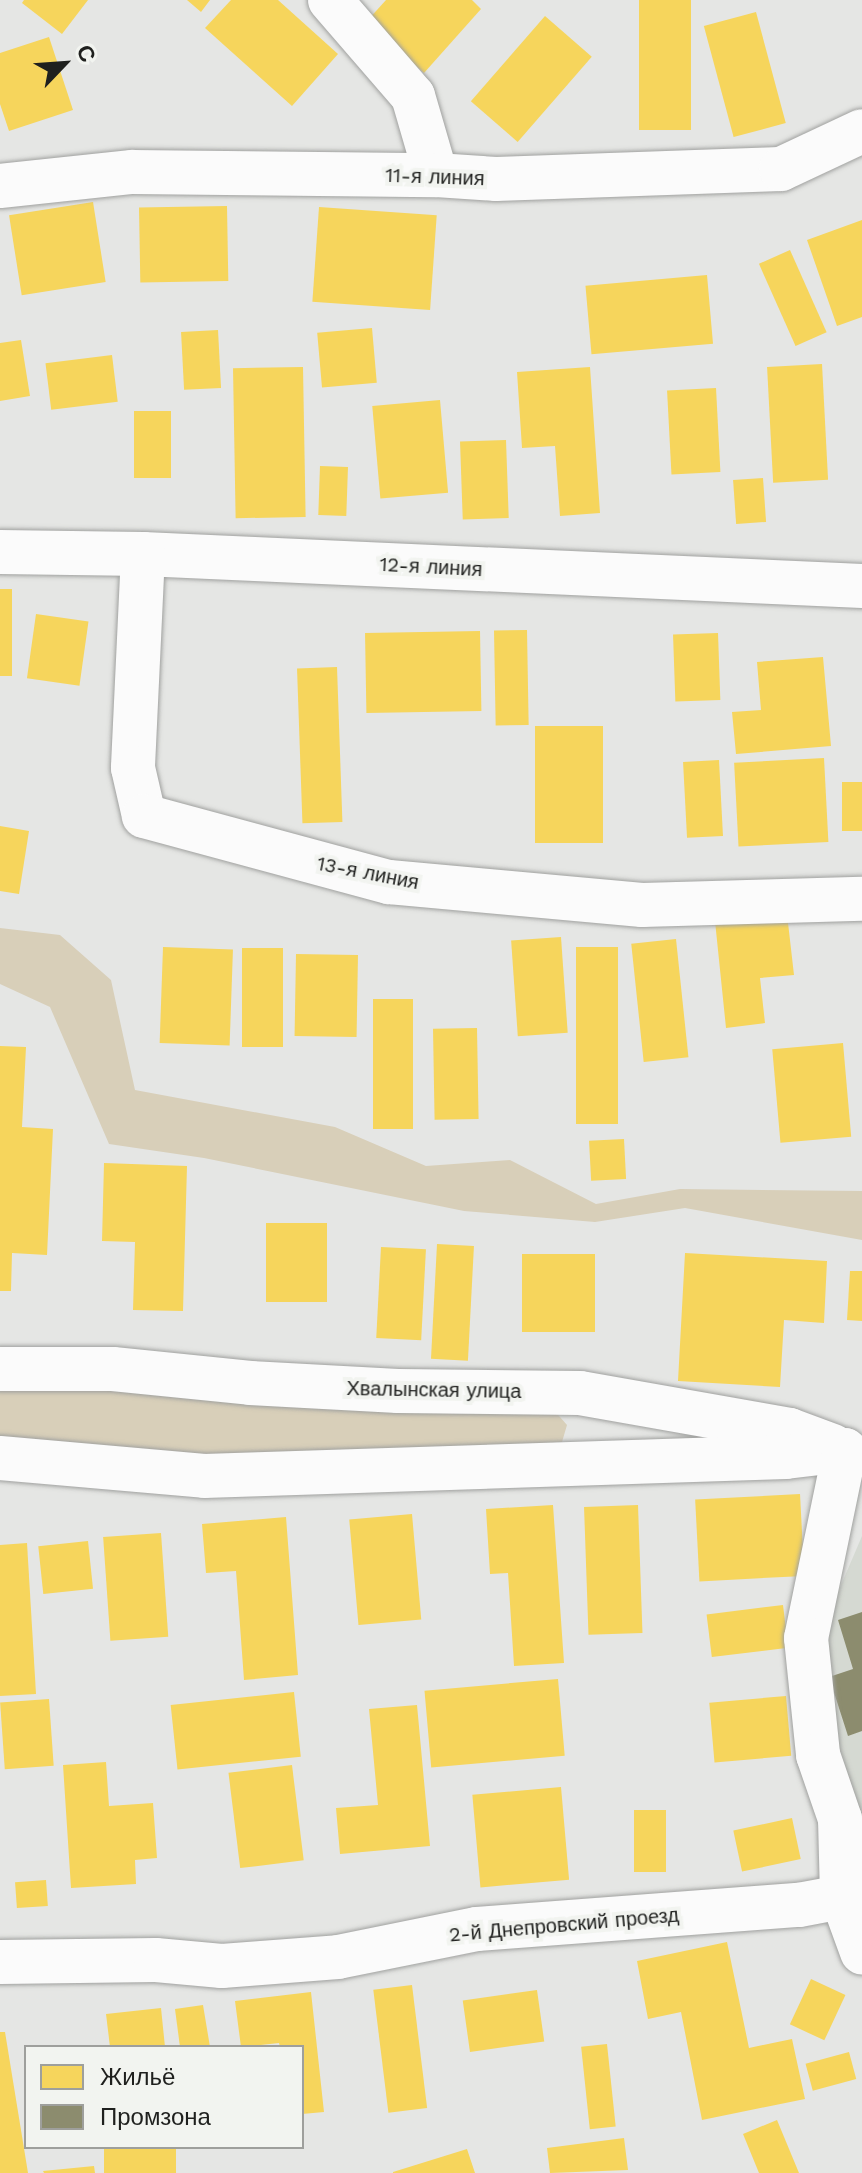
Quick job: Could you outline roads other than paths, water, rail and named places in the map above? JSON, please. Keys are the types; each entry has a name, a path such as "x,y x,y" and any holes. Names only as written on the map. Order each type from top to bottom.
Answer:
{"street":[{"path":"330,0 413,96 436,175"},
{"name":"11-я линия","path":"0,186 132,172 436,175 496,179 781,169 862,131"},
{"name":"12-я линия","path":"0,552 143,554 862,586"},
{"name":"13-я линия","path":"143,554 133,768 144,816 389,882 642,905 862,899"},
{"name":"Хвалынская улица","path":"0,1369 113,1369 250,1383 398,1391 580,1393 790,1430 854,1452"},
{"path":"0,1458 204,1476 786,1457 854,1452 806,1638 818,1755 840,1819 842,1897 862,1952"},
{"name":"2-й Днепровский проезд","path":"0,1962 156,1960 222,1966 280,1962 338,1957 477,1929 799,1905 842,1897"}]}
